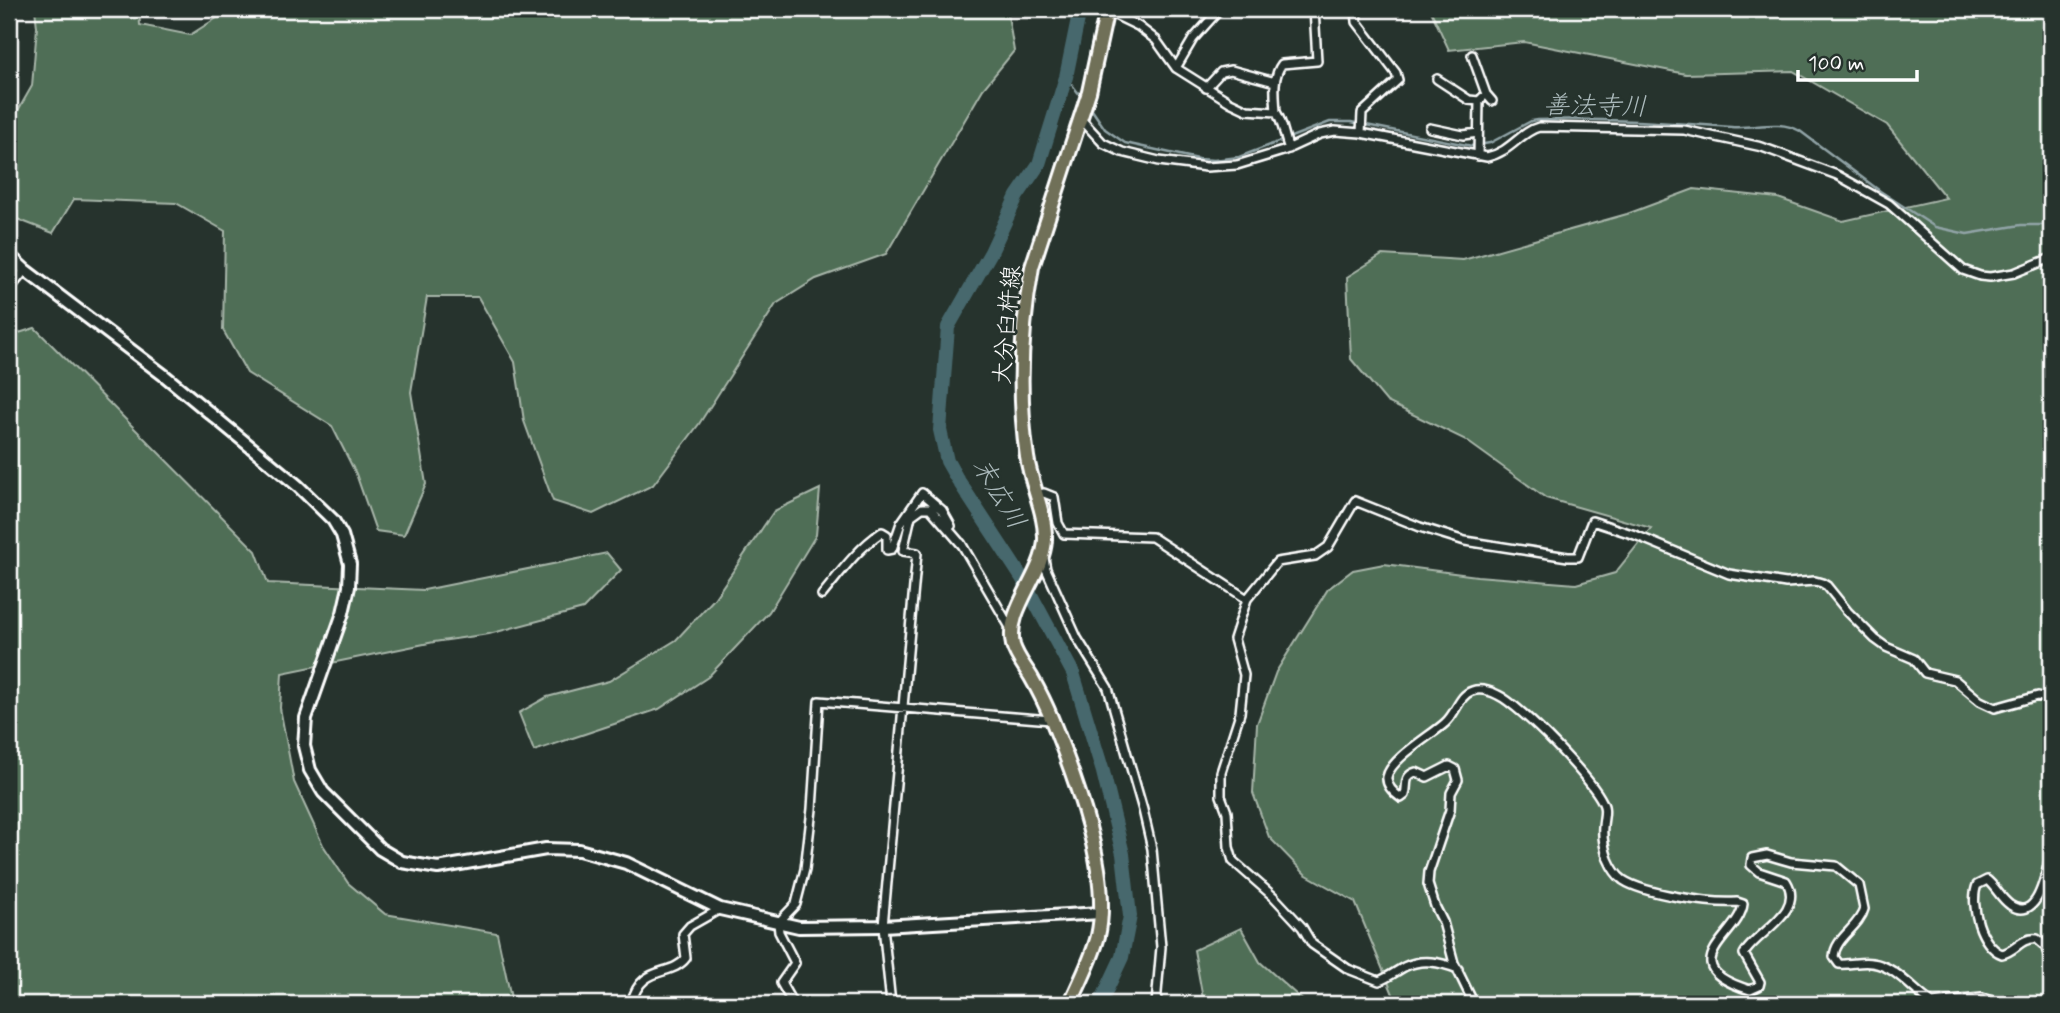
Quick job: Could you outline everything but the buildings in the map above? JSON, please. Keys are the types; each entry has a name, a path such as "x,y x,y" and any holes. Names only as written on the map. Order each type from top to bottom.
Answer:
{"main road":[{"name":"大分臼杵線","path":"1012,626 1043,556 1045,530 1030,475 1022,408 1027,295 1032,267 1089,92 1107,10"},
{"path":"1012,626 1014,648 1037,686 1052,720 1087,817 1098,874 1101,913 1093,952 1070,1004"}],"street":[{"path":"1176,68 1193,39 1220,9"},
{"path":"1289,147 1276,112 1275,82 1282,64 1317,61 1314,9"},
{"path":"1356,9 1357,22 1398,77 1396,83 1362,116 1361,131"},
{"path":"1107,10 1138,26 1156,40 1176,68 1206,88 1241,108 1276,112"},
{"path":"1472,55 1486,94 1493,101"},
{"path":"1206,88 1221,72 1231,69 1275,82"},
{"path":"1437,79 1469,100 1479,101"},
{"path":"1478,154 1479,101 1486,94"},
{"path":"1081,116 1097,138 1107,146 1159,161 1198,167 1227,167 1330,132 1361,131 1487,157 1504,151 1533,128 1539,127 1661,129 1711,134 1762,147 1838,176 1889,204 1964,270 1990,277 2014,273 2051,257"},
{"path":"1430,128 1477,135"},
{"path":"9,255 165,376 298,486 333,520 342,535 350,564 349,587 306,718 303,737 306,756 323,792 374,845 402,862 438,868 546,849 579,850 626,863 720,909 799,927 883,926 1101,913"},
{"path":"9,290 25,270"},
{"path":"822,595 864,547 882,532 887,535 887,550 892,549 901,523 922,493 942,510 1012,626"},
{"path":"1035,495 1044,493 1054,497 1058,523 1063,533 1152,537 1247,599"},
{"path":"1458,969 1441,962 1423,961 1379,981 1348,969 1312,944 1302,927 1233,862 1229,847 1227,812 1221,796 1221,772 1240,713 1244,675 1234,639 1247,599 1277,562 1314,556 1328,547 1355,501 1419,527 1465,541 1568,557 1578,557 1592,521 1635,535 1722,572 1781,583 1815,581 1827,586 1856,621 1886,647 1914,659 1925,673 1955,680 1980,701 1995,708 2038,696 2051,699"},
{"path":"891,1004 883,926 917,552 904,551 911,516 922,508 929,508 962,545"},
{"path":"1043,556 1046,569 1077,638 1108,688 1143,810 1152,849 1161,947 1156,1004"},
{"path":"1474,1004 1454,962 1443,922 1428,884 1429,872 1450,810 1451,793 1458,780 1455,769 1449,766 1427,777 1416,772 1411,774 1406,780 1405,795 1401,798 1389,786 1387,778 1390,770 1401,758 1448,721 1465,695 1474,690 1500,696 1516,708 1558,749 1594,790 1605,809 1603,833 1608,857 1613,869 1623,880 1696,900 1743,904 1741,913 1717,943 1711,960 1716,971 1731,982 1750,990 1759,986 1758,976 1744,954 1776,923 1787,908 1790,897 1788,884 1781,878 1759,872 1751,865 1755,856 1766,855 1791,862 1836,866 1859,885 1864,909 1855,925 1836,946 1834,957 1839,964 1864,962 1883,966 1932,1003 1982,998 2002,1004"},
{"path":"793,1004 781,983 795,963 779,932 778,923 796,904 805,869 819,701 1052,720"},
{"path":"2051,853 2038,899 2029,907 2017,908 2009,904 1987,880 1981,882 1975,892 1982,933 1991,949 2002,954 2011,951 2024,940 2037,939 2045,946 2051,962"},
{"path":"631,1004 634,994 649,976 681,963 685,958 683,934 690,926 720,909"}],"green space":[{"path":"35,9 139,9 140,25 190,35 231,9 1007,9 1014,51 983,89 886,254 816,279 776,304 699,424 653,485 593,514 553,501 524,421 515,362 478,297 427,297 411,392 426,484 404,535 376,531 356,474 332,426 247,373 223,330 225,231 176,203 74,199 53,233 17,219 16,114 32,86 37,27"},
{"path":"1430,9 2051,9 2051,1004 1397,1004 1355,902 1305,874 1269,837 1253,793 1257,724 1276,672 1328,589 1353,570 1384,564 1477,576 1576,584 1615,573 1651,528 1546,498 1464,439 1387,402 1351,359 1347,277 1382,255 1463,260 1627,214 1694,189 1778,198 1843,221 1946,198 1887,125 1793,71 1686,74 1524,42 1449,50"},
{"path":"35,328 256,551 268,583 424,590 607,553 621,570 583,609 489,634 434,642 282,673 280,708 294,782 323,845 348,883 385,914 497,933 511,998 499,1004 9,1004 9,336"},
{"path":"820,489 816,535 769,612 708,677 659,709 534,751 519,713 547,697 609,681 676,640 714,599 774,511"},
{"path":"1241,928 1260,962 1307,1004 1204,1004 1194,950"}],"waterway":[{"name":"末広川","path":"1080,9 1066,77 1039,164 1017,196 991,252 948,327 940,430 947,461 1022,578 1073,673 1103,772 1123,854 1130,916 1122,957 1100,1004"},
{"name":"善法寺川","path":"1066,77 1083,99"},
{"name":"善法寺川","path":"1090,107 1105,129 1125,143 1214,160 1239,157 1330,122 1351,122 1472,146 1490,143 1537,120 1792,127 1935,227 1967,234 2021,225 2051,225"}]}
